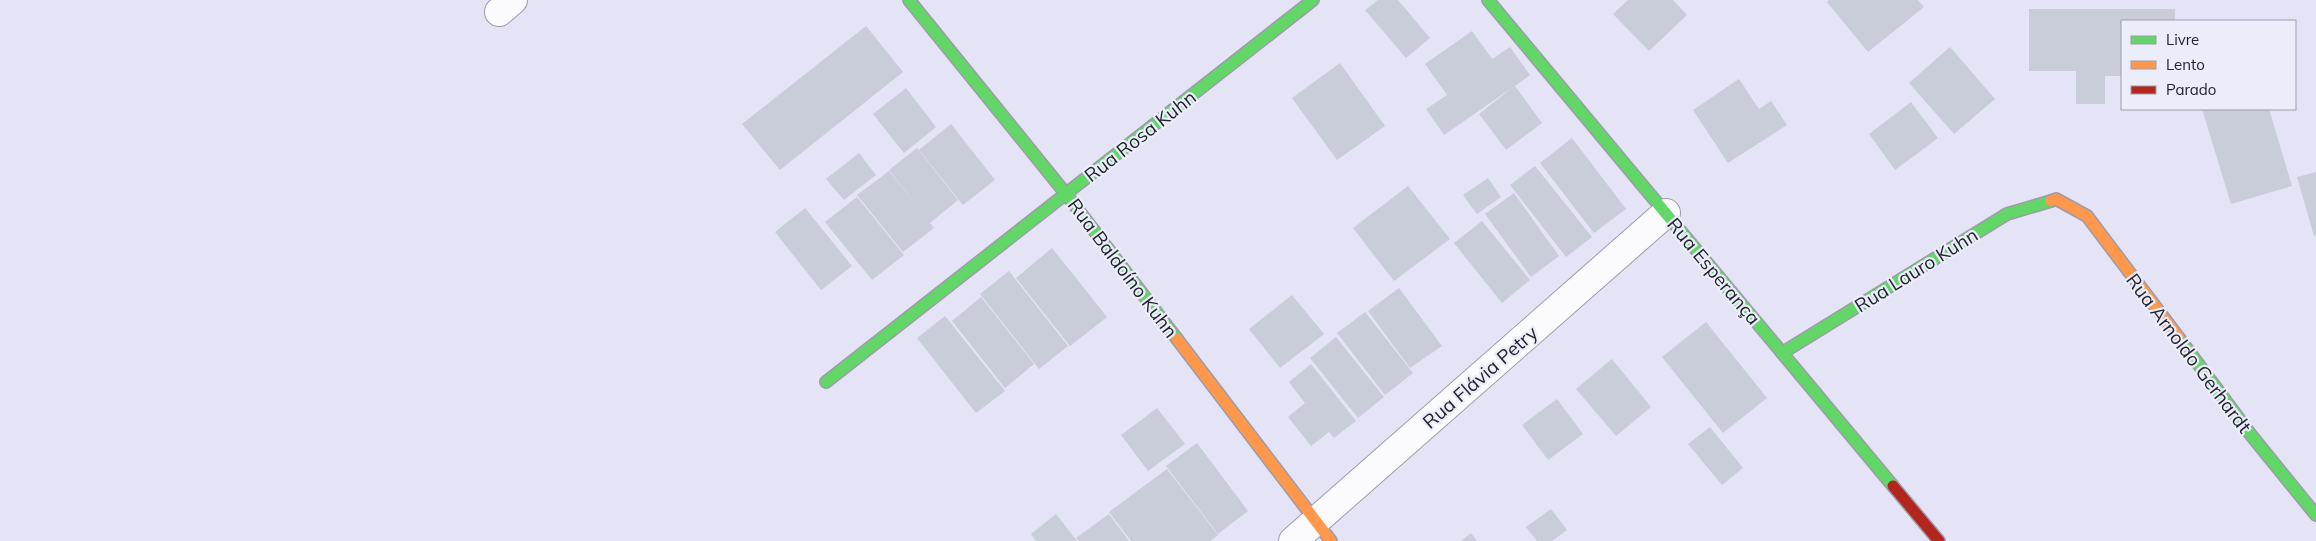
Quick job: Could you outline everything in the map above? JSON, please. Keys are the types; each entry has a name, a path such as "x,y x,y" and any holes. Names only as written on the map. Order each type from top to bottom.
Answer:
{"street":[{"name":"Rua Baldoíno Kuhn","path":"909,0 1066,194 1323,531"},
{"name":"Rua Rosa Kuhn","path":"826,382 1313,0"},
{"name":"Rua Esperança","path":"1488,0 1939,541"},
{"name":"Rua Lauro Kuhn","path":"1782,352 2006,214 2056,200"},
{"name":"Rua Arnoldo Gerhardt","path":"2056,200 2087,216 2251,435 2316,515"},
{"name":"Rua Flávia Petry","path":"1293,541 1323,531 1666,213"}],"building":[{"path":"1378,0 1398,0 1430,38 1406,58 1365,10"},
{"path":"1628,0 1673,0 1687,15 1649,51 1613,14"},
{"path":"1829,0 1918,0 1924,7 1868,52 1827,2"},
{"path":"2029,9 2175,9 2175,20 2121,20 2121,76 2105,76 2105,104 2076,104 2076,71 2029,71"},
{"path":"866,26 903,72 780,170 742,124"},
{"path":"1472,31 1492,59 1510,47 1530,75 1515,86 1542,123 1506,150 1479,114 1513,87 1444,135 1426,109 1447,95 1425,64"},
{"path":"1950,47 1995,99 1954,134 1909,83"},
{"path":"1340,63 1385,126 1337,160 1292,98"},
{"path":"1739,79 1759,109 1771,101 1787,125 1728,163 1693,110"},
{"path":"906,88 936,127 904,153 873,114"},
{"path":"1911,102 1938,138 1895,170 1869,134"},
{"path":"2202,110 2269,110 2292,186 2231,204"},
{"path":"951,124 995,180 963,205 919,150"},
{"path":"1572,138 1626,209 1594,233 1540,163"},
{"path":"917,148 958,200 930,223 934,228 903,252 857,195 889,171 917,206 889,170"},
{"path":"859,153 876,175 844,200 826,179"},
{"path":"1535,166 1592,237 1566,257 1510,185"},
{"path":"2316,172 2316,235 2314,236 2297,177"},
{"path":"1488,178 1501,197 1477,214 1463,195"},
{"path":"1408,186 1450,239 1394,281 1353,228"},
{"path":"1514,193 1559,256 1531,277 1485,214"},
{"path":"857,197 904,255 872,280 825,222"},
{"path":"805,208 852,266 821,290 775,232"},
{"path":"1482,221 1530,280 1502,303 1454,243"},
{"path":"1052,248 1107,317 1070,346 1016,278"},
{"path":"1009,271 1068,346 1039,369 980,294"},
{"path":"1399,288 1442,346 1410,368 1368,311"},
{"path":"1292,295 1324,334 1280,368 1249,329"},
{"path":"981,297 1034,364 1005,388 952,321"},
{"path":"1365,312 1413,373 1385,395 1337,333"},
{"path":"945,316 1005,391 976,413 917,338"},
{"path":"1706,322 1767,398 1723,433 1662,357"},
{"path":"1336,337 1384,397 1358,418 1310,358"},
{"path":"1612,359 1651,407 1616,436 1576,389"},
{"path":"1311,364 1356,421 1334,438 1329,432 1311,446 1288,417 1305,403 1289,382"},
{"path":"1557,399 1583,434 1548,460 1522,425"},
{"path":"1157,408 1185,444 1148,471 1121,435"},
{"path":"1710,427 1743,468 1722,485 1688,444"},
{"path":"1197,443 1248,511 1218,534 1166,466"},
{"path":"1167,469 1218,535 1210,541 1131,541 1109,512"},
{"path":"1551,509 1567,530 1552,541 1537,541 1526,527"},
{"path":"1056,514 1077,541 1036,541 1031,534"},
{"path":"1109,514 1129,541 1079,541 1076,538"},
{"path":"1471,533 1477,541 1461,541"}],"traffic: fast":[{"path":"909,0 1066,194 1177,339"},
{"path":"826,382 1313,0"},
{"path":"1488,0 1893,486"},
{"path":"1782,353 2007,214 2051,201"},
{"path":"2179,338 2251,435 2316,515"}],"traffic: slow":[{"path":"2051,201 2056,199 2087,216 2179,338"},
{"path":"1177,339 1331,541"}],"traffic: jam":[{"path":"1893,486 1939,541"}]}
